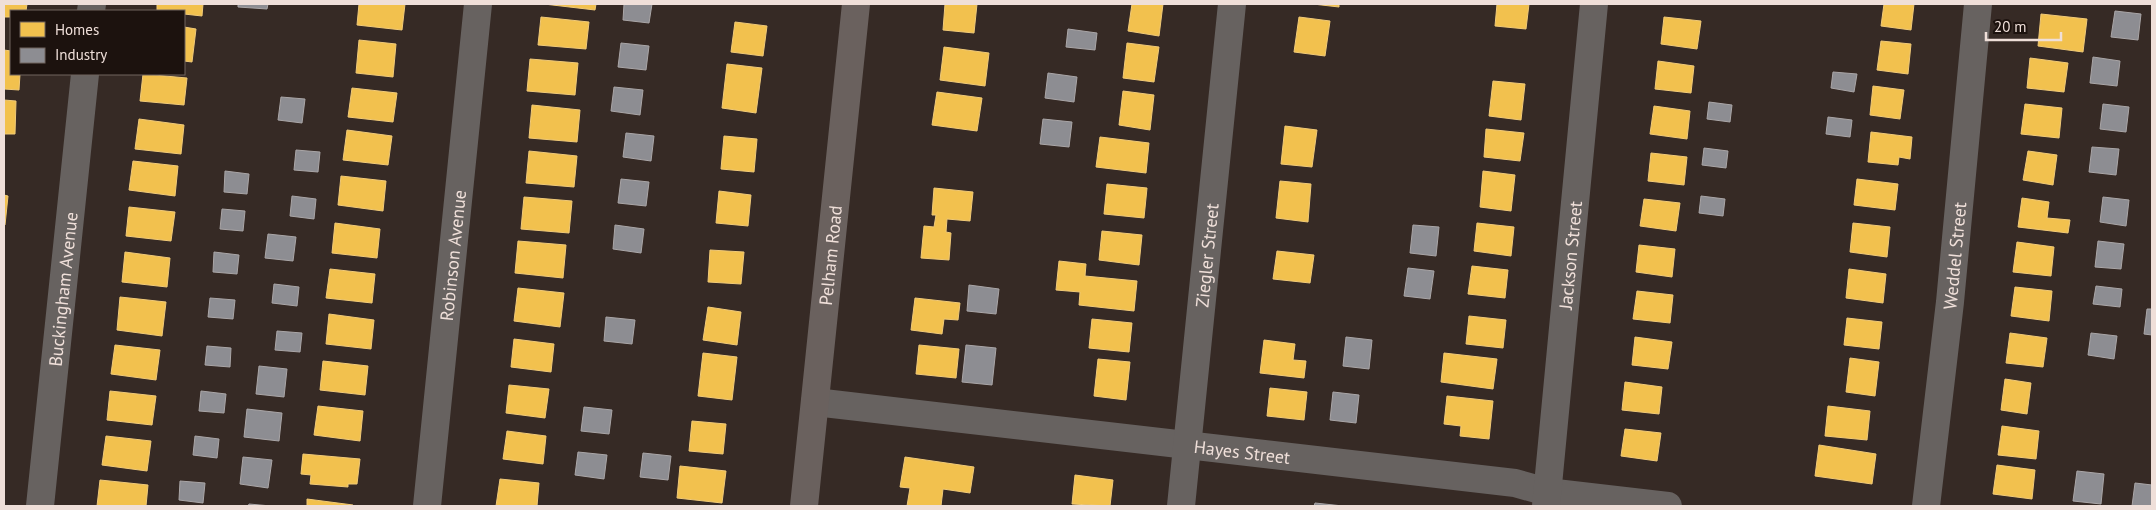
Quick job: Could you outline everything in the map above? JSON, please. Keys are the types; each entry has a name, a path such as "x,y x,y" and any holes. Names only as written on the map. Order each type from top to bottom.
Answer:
{"main road":[{"name":"Pelham Road","path":"804,506 856,4"}],"street":[{"name":"Robinson Avenue","path":"427,506 478,4"},
{"name":"Ziegler Street","path":"1181,506 1232,4"},
{"name":"Jackson Street","path":"1546,499 1594,4"},
{"name":"Weddel Street","path":"1926,506 1950,302 1978,4"},
{"name":"Buckingham Avenue","path":"40,506 84,75"},
{"name":"Hayes Street","path":"815,402 1188,443 1515,483 1546,499 1668,506"}],"building: Homes":[{"path":"4,4 27,4 26,10 10,10 10,17 4,17"},
{"path":"157,4 203,4 202,16 185,14 185,10 157,10"},
{"path":"359,4 405,4 402,30 357,25"},
{"path":"544,4 596,4 595,10"},
{"path":"945,4 977,4 974,33 943,30"},
{"path":"1132,4 1163,4 1159,36 1128,31"},
{"path":"1313,4 1339,4 1339,7"},
{"path":"1497,4 1529,4 1526,29 1495,26"},
{"path":"1884,4 1914,4 1911,30 1881,26"},
{"path":"2041,14 2087,19 2083,52 2038,46"},
{"path":"541,17 589,22 586,49 538,45"},
{"path":"1299,17 1330,21 1325,56 1294,52"},
{"path":"1664,17 1701,21 1697,49 1661,44"},
{"path":"735,22 767,26 763,56 731,52"},
{"path":"185,27 196,29 192,62 185,61"},
{"path":"359,40 396,44 393,77 356,73"},
{"path":"1881,41 1911,44 1908,74 1877,70"},
{"path":"1127,43 1159,47 1154,82 1123,78"},
{"path":"944,47 989,53 985,86 940,80"},
{"path":"4,50 10,51 10,75 20,75 19,90 4,89"},
{"path":"2030,58 2068,63 2064,92 2027,88"},
{"path":"530,59 578,63 575,95 527,91"},
{"path":"1658,61 1694,66 1691,93 1655,89"},
{"path":"727,64 762,68 756,113 722,108"},
{"path":"143,75 187,78 184,105 140,101"},
{"path":"1493,81 1525,84 1521,120 1489,116"},
{"path":"1873,86 1904,90 1900,119 1870,115"},
{"path":"352,88 397,93 393,122 348,117"},
{"path":"1123,91 1154,95 1150,130 1119,125"},
{"path":"937,92 982,98 977,131 932,125"},
{"path":"4,100 16,101 15,134 4,134"},
{"path":"2025,104 2062,108 2059,138 2021,134"},
{"path":"532,105 580,110 577,142 529,138"},
{"path":"1654,106 1690,111 1687,139 1650,134"},
{"path":"139,119 184,125 181,154 135,149"},
{"path":"1285,126 1317,130 1312,167 1281,164"},
{"path":"1486,129 1524,133 1520,161 1484,157"},
{"path":"347,130 392,136 388,165 343,160"},
{"path":"1871,132 1912,137 1910,159 1899,157 1898,165 1868,162"},
{"path":"724,136 757,139 754,172 721,169"},
{"path":"1100,137 1149,143 1146,173 1096,167"},
{"path":"529,151 577,156 574,187 526,183"},
{"path":"2028,151 2057,155 2053,185 2023,180"},
{"path":"1651,153 1687,157 1684,185 1648,181"},
{"path":"133,161 178,166 175,196 129,190"},
{"path":"1483,171 1515,175 1511,211 1480,207"},
{"path":"341,176 386,181 383,211 338,205"},
{"path":"1857,179 1898,184 1895,210 1854,205"},
{"path":"1280,181 1311,184 1308,222 1276,218"},
{"path":"1107,184 1147,188 1144,218 1104,214"},
{"path":"934,188 973,192 970,221 947,219 946,232 951,233 949,260 921,258 924,226 934,227 936,215 932,215"},
{"path":"719,191 751,195 748,226 716,223"},
{"path":"4,195 8,196 5,225 4,225"},
{"path":"524,197 572,201 569,233 521,229"},
{"path":"2022,198 2049,202 2047,218 2070,220 2068,233 2018,227"},
{"path":"1644,199 1680,203 1676,231 1640,226"},
{"path":"129,207 175,212 171,241 126,236"},
{"path":"335,223 380,229 377,258 332,253"},
{"path":"1477,223 1514,227 1511,256 1474,251"},
{"path":"1853,223 1890,227 1887,257 1850,252"},
{"path":"1102,231 1142,235 1139,265 1099,260"},
{"path":"518,241 566,245 563,278 515,273"},
{"path":"2017,242 2054,247 2051,276 2013,272"},
{"path":"1639,245 1675,249 1672,277 1636,272"},
{"path":"710,250 744,252 741,284 708,282"},
{"path":"1277,251 1314,255 1310,283 1273,279"},
{"path":"125,252 170,258 167,287 122,282"},
{"path":"1059,261 1086,264 1085,276 1137,281 1134,311 1079,305 1080,292 1056,290"},
{"path":"1472,266 1508,270 1505,298 1468,294"},
{"path":"330,269 375,274 372,303 326,298"},
{"path":"1849,269 1886,274 1883,303 1846,298"},
{"path":"2015,287 2052,291 2049,321 2011,316"},
{"path":"518,288 564,293 560,327 514,321"},
{"path":"1637,291 1673,295 1670,323 1633,319"},
{"path":"120,297 166,302 162,336 117,330"},
{"path":"915,298 960,303 958,320 944,319 942,334 911,330"},
{"path":"708,307 741,312 737,345 703,340"},
{"path":"329,314 374,320 371,349 326,344"},
{"path":"1469,316 1506,320 1503,348 1466,344"},
{"path":"1847,318 1882,322 1879,349 1844,345"},
{"path":"1092,319 1132,323 1129,352 1089,348"},
{"path":"2010,333 2047,338 2043,367 2006,363"},
{"path":"1635,337 1672,342 1668,369 1632,365"},
{"path":"514,339 554,344 551,372 511,367"},
{"path":"1264,340 1295,344 1293,360 1306,361 1304,378 1260,373"},
{"path":"115,345 160,350 156,380 111,374"},
{"path":"919,345 959,349 956,378 916,374"},
{"path":"703,353 737,357 732,400 698,396"},
{"path":"1444,353 1497,359 1493,389 1441,382"},
{"path":"1850,358 1879,362 1875,396 1846,392"},
{"path":"1098,359 1130,362 1126,400 1094,396"},
{"path":"323,361 368,366 365,395 320,390"},
{"path":"2005,379 2031,383 2027,414 2001,410"},
{"path":"1625,382 1662,387 1659,414 1622,410"},
{"path":"509,385 549,389 545,418 506,413"},
{"path":"1270,388 1307,392 1304,420 1267,416"},
{"path":"110,391 156,396 152,425 107,420"},
{"path":"1447,396 1493,401 1489,439 1460,436 1461,426 1444,424"},
{"path":"318,406 363,411 360,441 314,435"},
{"path":"1828,406 1870,411 1867,440 1825,436"},
{"path":"692,421 726,424 723,454 689,451"},
{"path":"2002,426 2039,431 2036,459 1998,455"},
{"path":"1625,429 1661,433 1657,461 1621,456"},
{"path":"507,431 546,436 543,464 503,459"},
{"path":"106,436 151,441 147,471 102,465"},
{"path":"1819,445 1876,454 1872,484 1815,476"},
{"path":"303,454 360,459 357,484 348,484 348,487 310,484 311,475 301,474"},
{"path":"905,457 974,467 970,493 943,489 941,506 907,506 910,488 900,487"},
{"path":"1997,465 2035,470 2032,499 1993,494"},
{"path":"680,466 726,471 722,503 677,498"},
{"path":"1075,475 1113,480 1110,506 1072,504"},
{"path":"500,479 539,483 537,506 496,506"},
{"path":"100,480 148,485 146,506 97,506"},
{"path":"307,499 353,505 353,506 307,506"}],"building: Industry":[{"path":"238,4 268,4 267,9 238,7"},
{"path":"624,4 652,4 649,23 623,20"},
{"path":"2115,11 2141,14 2138,40 2111,37"},
{"path":"1068,29 1097,33 1095,50 1066,47"},
{"path":"621,43 649,46 646,70 618,67"},
{"path":"2093,57 2120,61 2117,86 2090,83"},
{"path":"1833,72 1857,74 1854,92 1831,88"},
{"path":"1048,73 1077,77 1074,102 1045,98"},
{"path":"614,87 643,90 640,115 611,111"},
{"path":"281,97 305,99 302,123 278,120"},
{"path":"1709,102 1732,105 1730,122 1707,119"},
{"path":"2103,104 2129,107 2126,132 2100,129"},
{"path":"1828,117 1852,120 1850,137 1826,134"},
{"path":"1043,119 1072,122 1069,147 1040,144"},
{"path":"626,133 654,136 651,161 623,157"},
{"path":"2092,147 2119,149 2116,175 2089,172"},
{"path":"1704,148 1728,151 1726,168 1702,165"},
{"path":"296,150 320,152 318,172 294,170"},
{"path":"225,171 249,174 247,194 224,192"},
{"path":"621,179 649,182 646,206 618,203"},
{"path":"292,196 316,199 314,219 290,216"},
{"path":"1701,196 1725,199 1723,216 1699,213"},
{"path":"2103,197 2129,200 2126,226 2100,222"},
{"path":"222,209 245,211 243,231 220,229"},
{"path":"615,225 644,229 641,253 613,249"},
{"path":"1413,225 1439,227 1436,256 1410,253"},
{"path":"268,234 296,237 293,261 265,258"},
{"path":"2098,241 2124,244 2121,269 2095,267"},
{"path":"214,252 239,255 237,274 213,272"},
{"path":"1408,268 1434,271 1430,299 1404,296"},
{"path":"274,284 299,287 297,306 272,303"},
{"path":"969,285 999,289 996,314 967,311"},
{"path":"2096,286 2122,289 2120,307 2093,304"},
{"path":"210,298 235,300 233,319 208,317"},
{"path":"2147,309 2152,309 2152,335 2144,334"},
{"path":"606,317 635,320 632,344 604,341"},
{"path":"277,331 302,333 300,352 275,350"},
{"path":"2091,333 2117,336 2114,359 2088,355"},
{"path":"1346,337 1372,340 1369,369 1343,366"},
{"path":"966,345 996,348 992,385 962,382"},
{"path":"207,346 231,348 230,367 205,365"},
{"path":"259,366 287,369 284,397 256,394"},
{"path":"201,391 226,394 224,413 199,411"},
{"path":"1333,392 1359,395 1356,423 1330,420"},
{"path":"584,407 612,410 609,434 581,431"},
{"path":"247,409 282,413 279,441 244,437"},
{"path":"195,436 219,439 217,458 193,455"},
{"path":"578,452 607,455 604,479 575,475"},
{"path":"643,453 671,456 668,480 640,477"},
{"path":"243,457 272,460 268,488 240,484"},
{"path":"2077,471 2104,474 2101,504 2073,501"},
{"path":"180,481 205,483 203,503 179,500"},
{"path":"2135,483 2152,485 2152,506 2132,506"},
{"path":"1315,503 1343,506 1314,506"},
{"path":"249,504 271,506 248,506"}]}
